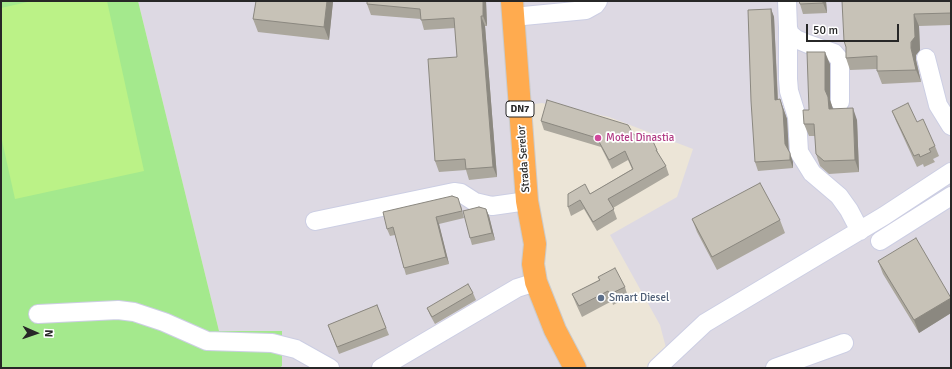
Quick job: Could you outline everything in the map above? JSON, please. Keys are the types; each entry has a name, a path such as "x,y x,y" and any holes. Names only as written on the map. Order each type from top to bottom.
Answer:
{"highway":[{"name":"Strada Serelor","path":"512,9 527,201 535,244 534,264 536,282 555,330 575,368"},
{"name":"Strada Serelor","path":"535,244 545,260 554,291 590,368"}],"street":[{"path":"512,9 586,10 595,5 598,1"},
{"path":"787,1 788,79 789,91 797,117 799,152 812,173 839,196 849,210 860,231"},
{"path":"788,28 790,34 796,39 834,53 840,60 840,102"},
{"path":"926,58 938,105 951,126"},
{"path":"657,368 705,323 860,231 951,172"},
{"path":"315,221 454,192 461,193 475,202 492,206 527,201"},
{"path":"880,241 951,196"},
{"path":"381,368 517,288 536,282"},
{"path":"38,314 118,310 134,312 164,322 207,341 272,343 296,349 330,368"},
{"path":"775,368 844,343"}],"shaded area":[{"path":"138,1 951,1 951,368 661,368 669,359 660,325 610,235 677,197 693,149 609,117 542,103 511,107 514,150 567,368 279,368 282,366 282,331 219,331"}],"green space":[{"path":"1,1 138,1 219,331 282,331 282,366 279,368 1,368"},
{"path":"32,1 107,1 144,171 15,199 1,136 1,8"}],"building":[{"path":"256,1 327,1 324,27 253,19"},
{"path":"367,1 483,1 483,16 481,16 493,167 466,169 465,159 435,161 428,59 457,57 454,18 421,20 420,9 367,4"},
{"path":"799,1 823,1 823,3 800,4"},
{"path":"842,1 951,1 951,13 914,14 915,37 911,42 911,48 916,70 877,71 877,56 846,58"},
{"path":"771,9 775,100 780,99 783,110 785,144 790,153 790,160 755,162 748,10"},
{"path":"807,52 825,52 825,90 828,97 829,109 853,108 855,160 824,161 816,154 814,124 804,124 803,110 809,110"},
{"path":"547,100 628,125 634,135 641,132 644,138 650,135 656,150 666,166 608,199 614,209 593,222 580,200 568,207 568,194 585,184 590,194 633,169 625,151 609,160 597,138 541,121"},
{"path":"908,103 917,122 923,119 935,146 929,149 931,152 920,157 919,154 914,156 892,111"},
{"path":"760,183 780,220 712,257 692,219"},
{"path":"452,196 458,198 462,211 436,217 446,257 404,268 393,227 387,229 383,212"},
{"path":"479,207 486,209 492,233 470,238 463,211"},
{"path":"916,238 951,298 914,320 878,261"},
{"path":"615,268 625,287 610,294 608,291 579,306 572,294 600,280 598,277"},
{"path":"468,284 473,293 432,317 427,308"},
{"path":"377,305 386,328 337,347 328,325"}],"place":[{"name":"Motel Dinastia","path":"598,138"},
{"name":"Smart Diesel","path":"601,298"}]}
